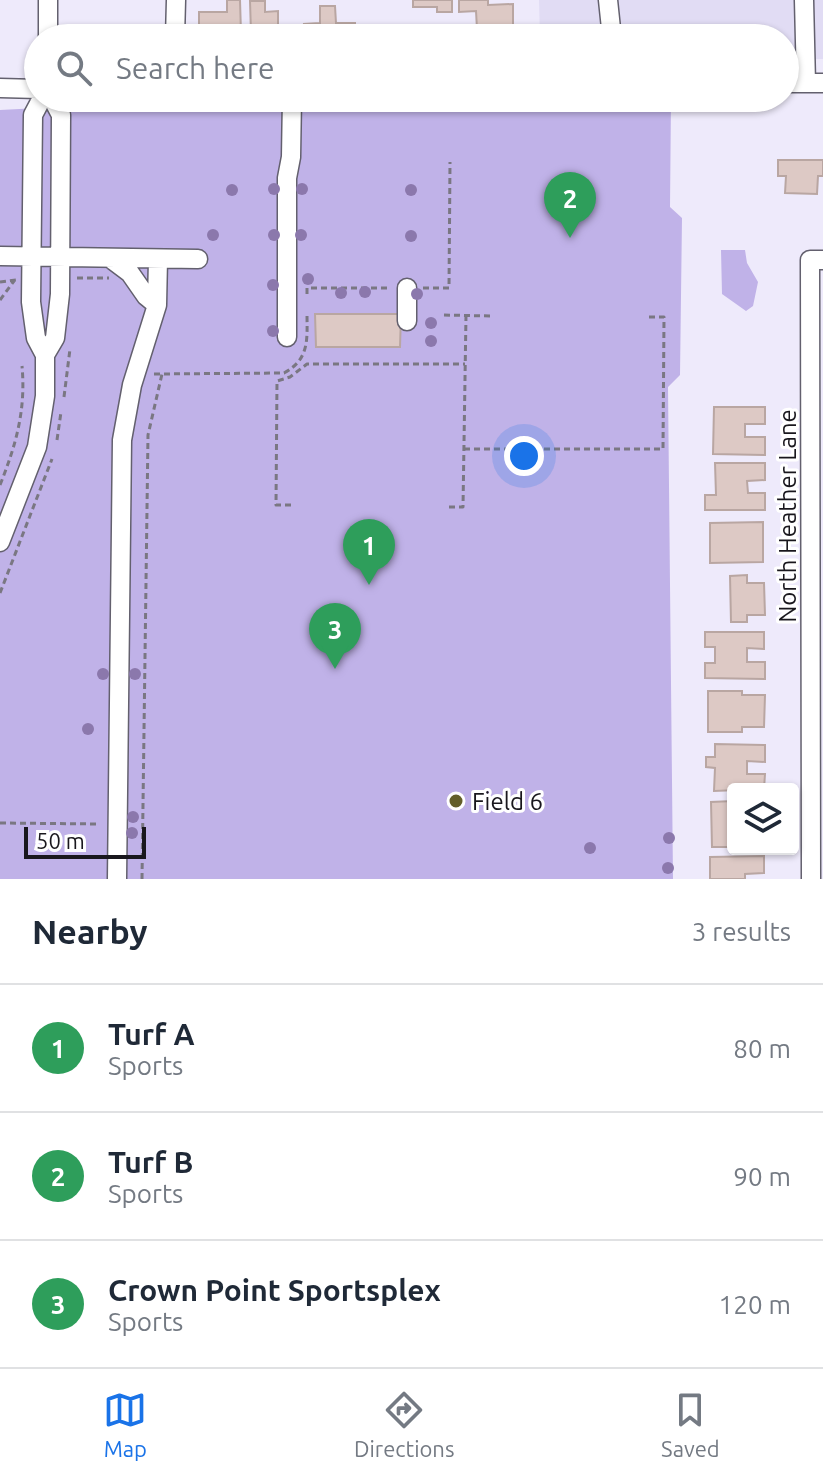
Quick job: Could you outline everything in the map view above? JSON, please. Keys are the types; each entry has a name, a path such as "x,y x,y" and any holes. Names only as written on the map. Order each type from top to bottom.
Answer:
{"street":[{"path":"48,0 48,24"},
{"path":"175,24 176,0"},
{"path":"608,0 611,24"},
{"path":"804,0 815,83"},
{"path":"0,88 24,89"},
{"path":"0,542 40,435 45,396 45,355 36,338 31,302 35,112"},
{"path":"45,355 55,338 60,294 59,112"},
{"path":"290,344 287,178 291,157 292,112"},
{"path":"0,256 198,259"},
{"path":"110,258 130,273 146,296 157,305"},
{"path":"117,879 122,440 132,385 157,305 158,259"},
{"name":"North Heather Lane","path":"811,879 818,771 816,260"},
{"path":"407,288 407,321"}],"path":[{"path":"307,294 307,288 449,288 450,162"},
{"path":"69,277 117,278"},
{"path":"0,282 23,278"},
{"path":"0,300 14,281"},
{"path":"146,374 278,374 289,370 307,349 307,313"},
{"path":"444,315 491,316"},
{"path":"449,507 463,507 466,315"},
{"path":"464,449 663,449 664,317 649,317"},
{"path":"290,344 307,364"},
{"path":"291,505 276,505 277,381 290,377 307,364 465,364"},
{"path":"0,485 21,424 24,399 22,366"},
{"path":"142,879 148,435 162,374"},
{"path":"0,823 107,824"}],"shaded area":[{"path":"539,0 823,0 823,59 799,59 799,24 540,24"},
{"path":"0,110 671,112 670,207 682,218 680,375 668,387 673,879 0,879"},
{"path":"721,250 745,250 747,263 758,282 753,306 746,311 722,294"}],"building":[{"path":"227,0 240,0 241,24 199,24 199,12 227,12"},
{"path":"413,0 452,0 452,12 437,12 437,7 413,7"},
{"path":"459,0 488,0 488,5 513,4 513,24 477,24 476,11 459,12"},
{"path":"250,1 265,1 265,12 278,11 278,24 251,24"},
{"path":"320,6 335,6 336,23 355,24 304,24 320,23"},
{"path":"778,160 823,160 823,176 818,176 817,194 785,193 786,176 778,176"},
{"path":"315,314 401,314 400,347 316,347"},
{"path":"714,407 765,407 765,424 745,424 745,437 765,437 765,455 713,454"},
{"path":"715,463 765,463 765,480 747,481 748,493 765,493 765,510 705,510 705,495 716,495"},
{"path":"763,522 763,562 710,563 710,523"},
{"path":"747,575 747,583 764,583 765,615 747,615 747,622 731,622 730,576"},
{"path":"705,632 764,632 764,649 747,648 747,662 765,662 765,679 705,678 705,663 715,663 715,647 705,647"},
{"path":"708,691 765,695 764,727 742,727 742,732 708,732"},
{"path":"715,744 765,745 765,762 747,761 747,774 765,774 764,783 727,783 727,790 714,791 715,768 706,767 706,757 715,757"},
{"path":"727,801 727,847 712,847 711,802"},
{"path":"764,856 764,873 745,874 745,879 710,879 710,857"}],"place":[{"name":"Turf B","path":"570,238"},
{"name":"Turf A","path":"369,585"},
{"name":"Crown Point Sportsplex","path":"335,669"},
{"name":"Field 6","path":"456,801"}]}
